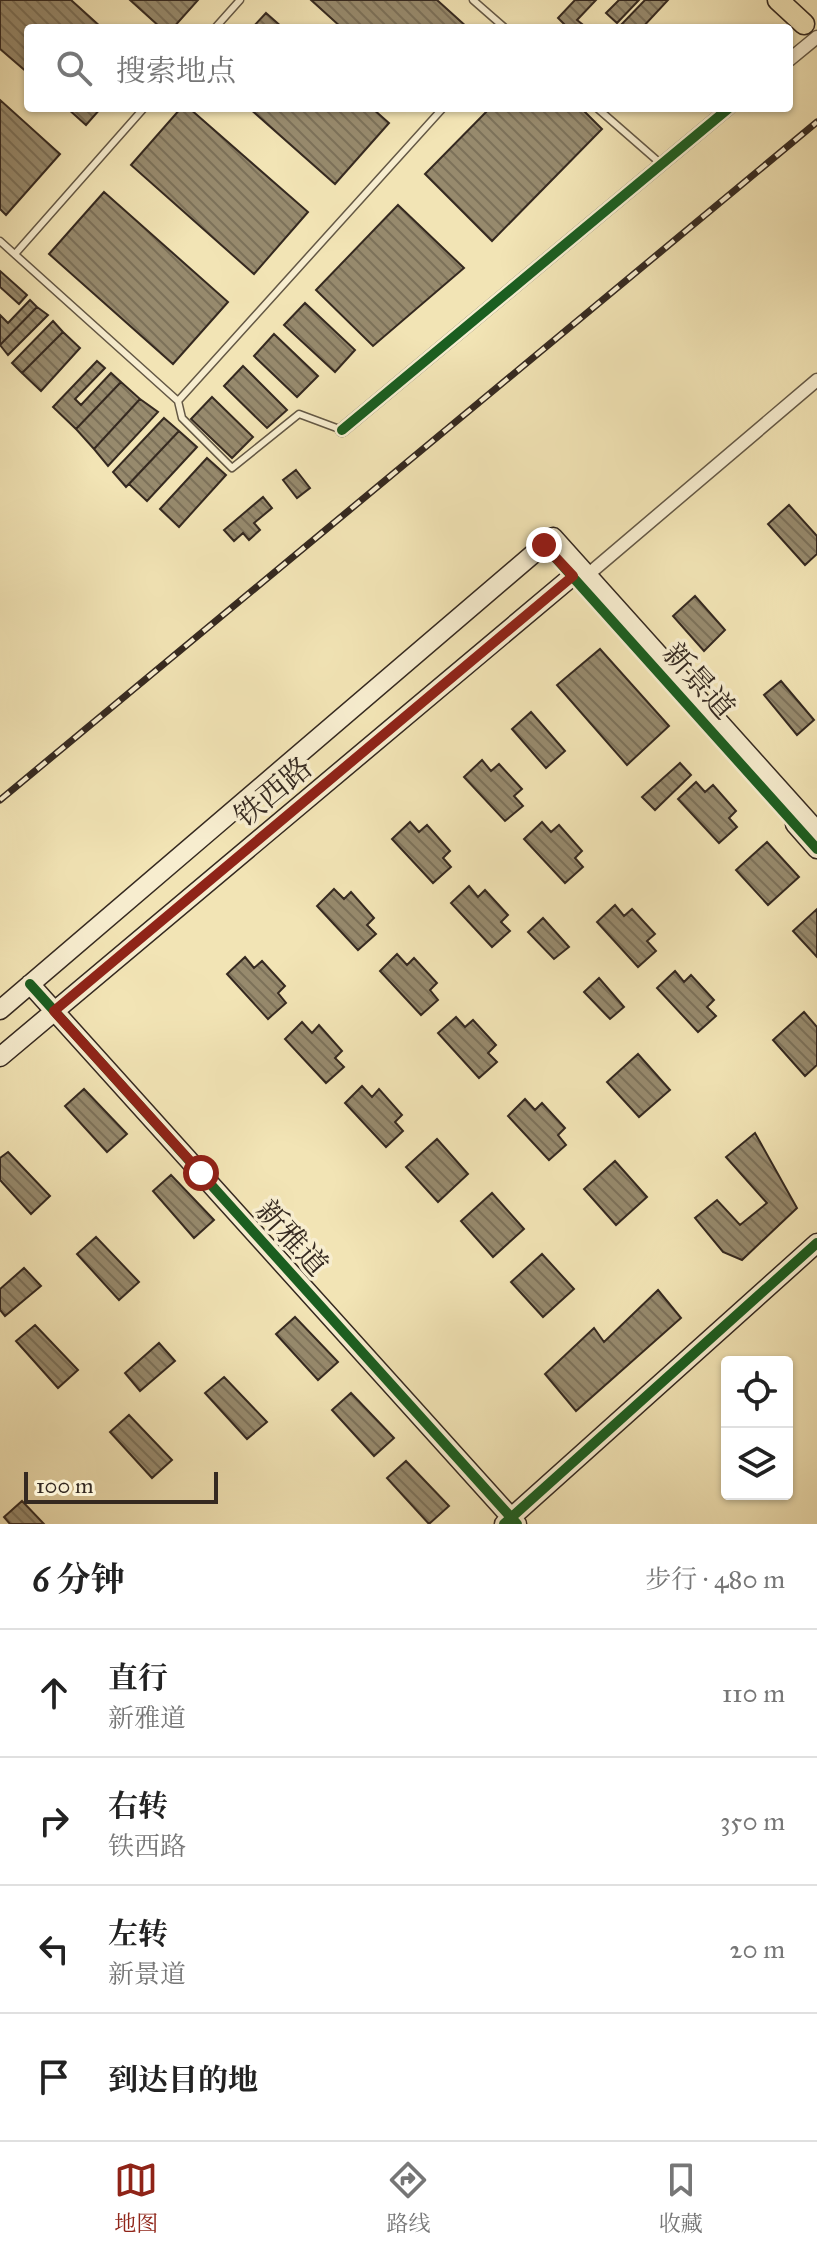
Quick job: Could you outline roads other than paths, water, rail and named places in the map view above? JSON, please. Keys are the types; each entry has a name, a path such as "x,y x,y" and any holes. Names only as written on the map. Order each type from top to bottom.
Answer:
{"main road":[{"path":"778,0 811,30"}],"street":[{"path":"793,55 811,30"},
{"path":"342,430 724,112"},
{"path":"580,576 817,380"},
{"name":"新景道","path":"549,541 817,849"},
{"name":"铁西路","path":"0,1010 549,541"},
{"name":"新景道","path":"580,576 817,831"},
{"name":"铁西路","path":"0,1057 580,576"},
{"name":"新雅道","path":"27,987 508,1523"},
{"path":"508,1523 817,1243"}],"lane":[{"path":"219,24 240,0"},
{"path":"473,0 500,24"},
{"path":"15,254 140,112"},
{"path":"178,401 439,112"},
{"path":"602,112 660,163"},
{"path":"0,241 178,401 182,418 232,468 299,414 342,430"}],"railway":[{"path":"0,800 817,122"}]}
